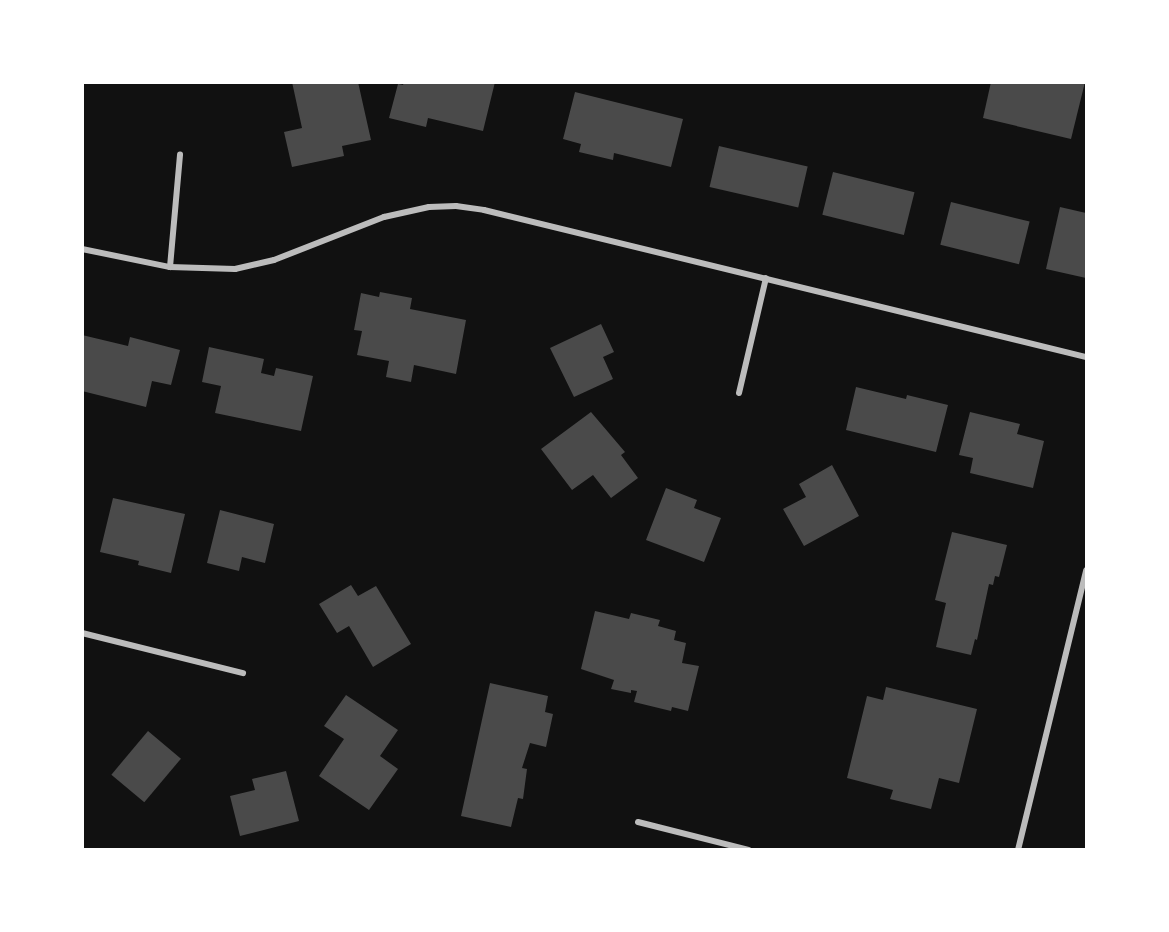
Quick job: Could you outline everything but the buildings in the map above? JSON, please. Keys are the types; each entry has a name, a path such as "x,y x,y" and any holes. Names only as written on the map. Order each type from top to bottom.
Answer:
{"street":[{"path":"170,267 180,154"},
{"path":"82,249 170,267 215,270 256,266 358,226 406,211 456,206 484,210 1086,357"},
{"path":"739,393 766,278"},
{"path":"1018,849 1086,570"},
{"path":"82,633 243,673"},
{"path":"638,822 749,849"}]}
